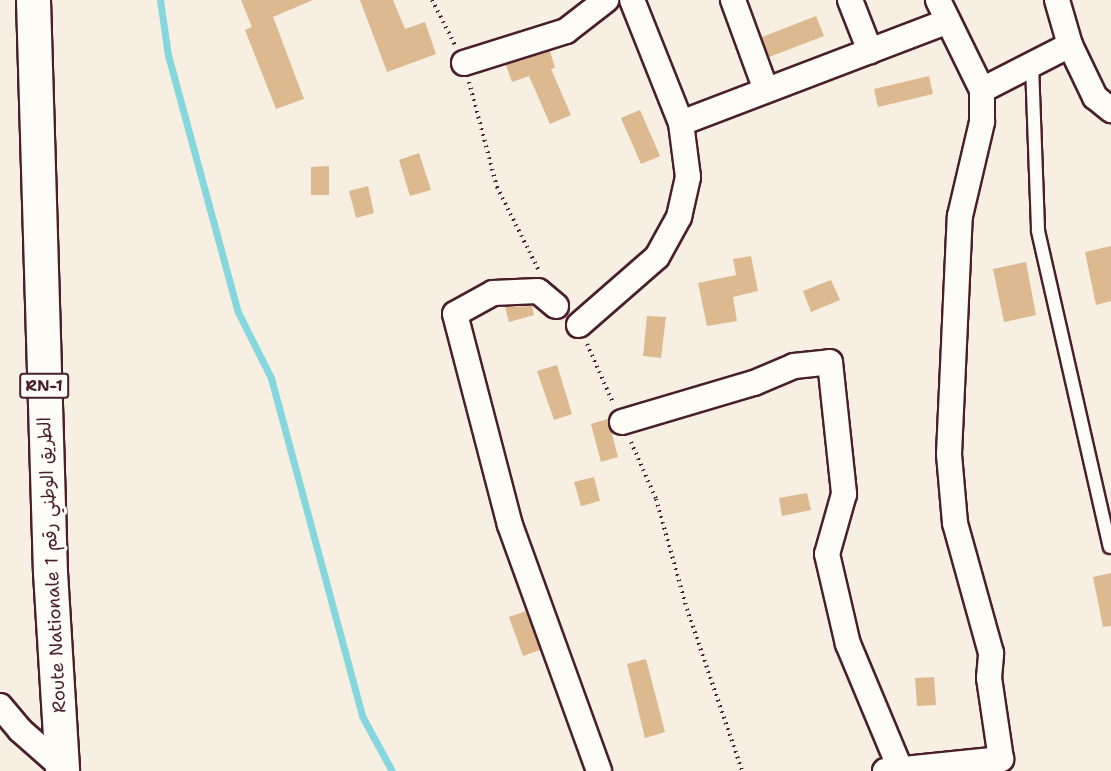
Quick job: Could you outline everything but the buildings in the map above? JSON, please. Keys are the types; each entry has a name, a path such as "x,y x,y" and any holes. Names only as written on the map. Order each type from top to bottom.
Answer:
{"highway":[{"name":"Route Nationale الطريق الوطني رقم 1","path":"33,0 50,561 62,769"}],"street":[{"path":"464,63 566,31 606,0"},
{"path":"579,325 657,257 679,217 688,177 681,123 632,0"},
{"path":"733,0 766,90"},
{"path":"850,0 870,51"},
{"path":"1057,0 1070,45 1095,97 1111,110"},
{"path":"622,422 754,383 794,366 830,362 844,494 827,554 848,644 895,770 1001,759 989,678 991,653 955,523 950,454 960,216 982,122 982,90 942,11 870,51 681,123"},
{"path":"982,90 1070,45"},
{"path":"556,306 538,291 493,293 455,314 510,525 598,771"},
{"path":"0,706 20,730 62,769"}],"lane":[{"path":"1032,65 1038,231 1110,547"}],"path":[{"path":"432,0 464,63 497,187 556,306"},
{"path":"579,325 656,499 687,609 742,771"}],"waterway":[{"path":"160,0 168,55 238,312 271,378 362,716 392,771"}]}
